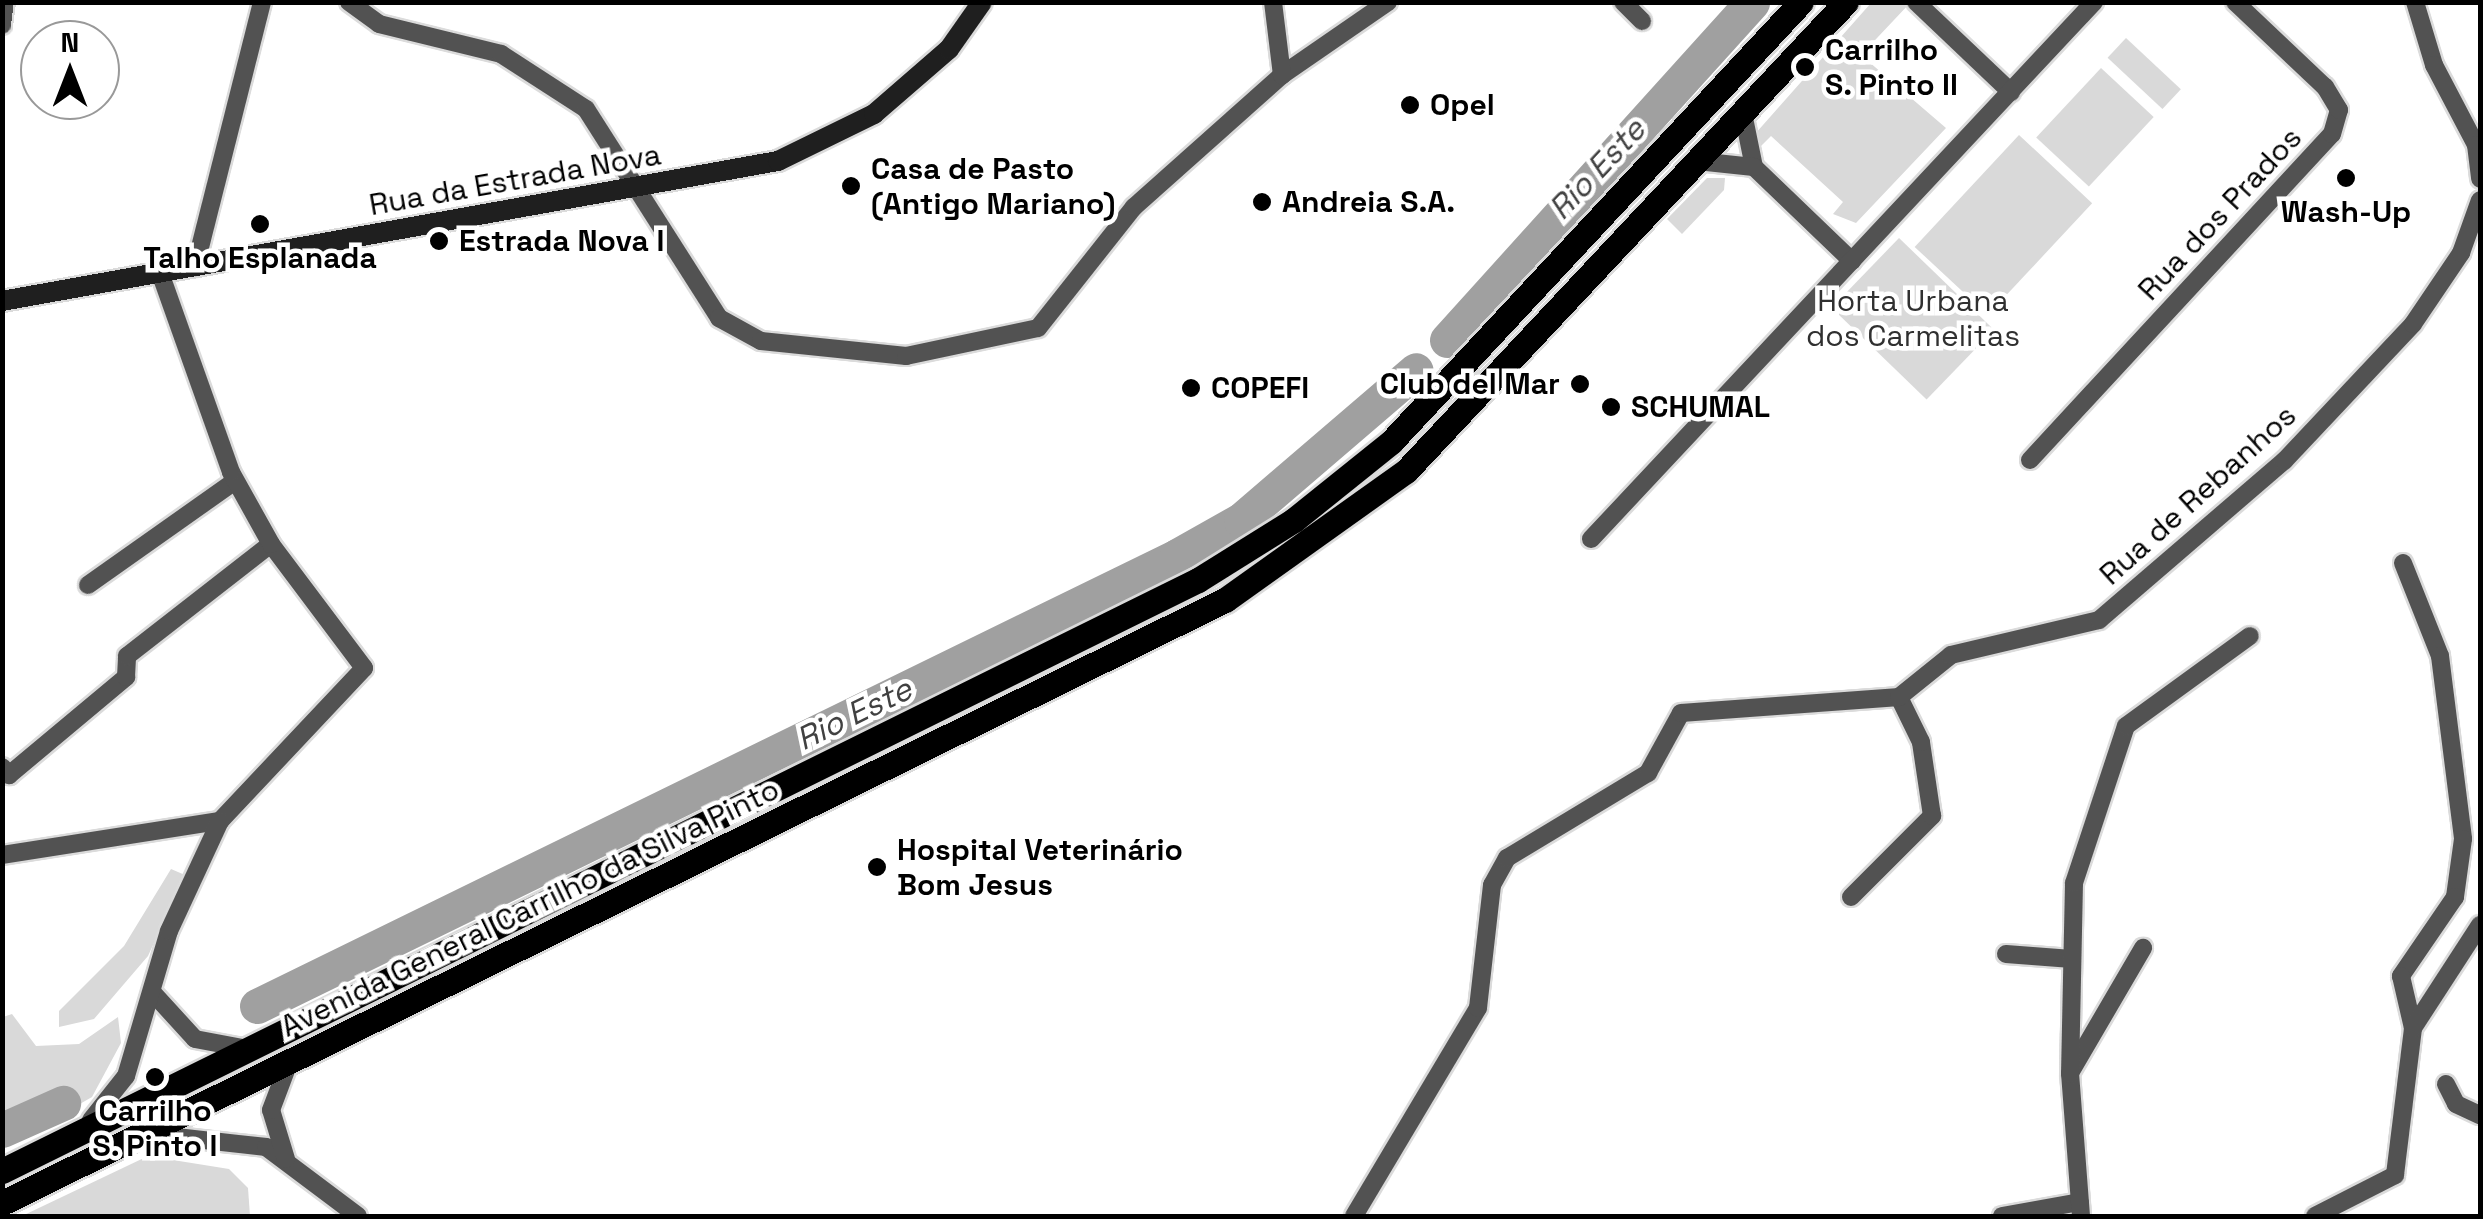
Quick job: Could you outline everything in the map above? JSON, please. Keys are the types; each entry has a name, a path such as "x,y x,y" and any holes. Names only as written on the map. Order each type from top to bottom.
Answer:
{"main road":[{"name":"Rua da Estrada Nova","path":"2,300 638,190 778,161 874,114 949,49 982,2"},
{"name":"Avenida General Carrilho da Silva Pinto","path":"2,1170 1198,580 1294,520 1391,442 1801,2"},
{"name":"Avenida General Carrilho da Silva Pinto","path":"2,1204 1225,600 1406,471 1846,2"}],"street":[{"path":"2,25 6,2"},
{"path":"195,267 262,2"},
{"path":"349,2 379,24 501,54 586,109 718,318 761,341 906,356 960,350 1052,316 1134,208 1282,75 1388,2"},
{"path":"1273,2 1282,75"},
{"path":"1622,2 1642,21"},
{"path":"1916,2 2010,92"},
{"path":"1591,539 2094,2"},
{"name":"Rua dos Prados","path":"2030,460 2332,134 2339,110 2325,87 2235,2"},
{"path":"2416,2 2434,65 2476,145 2480,178"},
{"path":"1743,113 1754,166 1852,261"},
{"path":"1697,162 1754,166"},
{"name":"Rua de Rebanhos","path":"1899,697 1951,654 2063,633 2151,582 2284,462 2414,324 2461,253 2480,200"},
{"path":"74,1136 120,1088 220,822 350,690 364,662 270,544 235,480 160,273"},
{"path":"88,585 235,480"},
{"path":"2,767 8,774 112,690 126,677 126,656 270,544"},
{"path":"2315,1216 2394,1175 2414,1028 2401,976 2455,896 2463,838 2440,656 2403,564"},
{"path":"2002,1216 2081,1209 2070,1074 2074,883 2126,726 2250,636"},
{"path":"1354,1216 1478,1008 1492,885 1507,858 1648,773 1681,712 1899,697 1921,742 1932,816 1851,896"},
{"path":"2,854 220,822"},
{"path":"2414,1028 2480,924"},
{"path":"2070,1074 2143,948"},
{"path":"2006,954 2072,959"},
{"path":"153,993 195,1039 248,1049"},
{"path":"286,1160 271,1110 288,1064"},
{"path":"2446,1084 2456,1104 2480,1115"},
{"path":"144,1134 228,1136 286,1160 358,1216"}],"green space":[{"path":"1871,3 1910,3 1861,55 1946,128 1856,223 1833,214 1843,202 1771,136 1759,148 1755,134"},
{"path":"2126,38 2181,89 2162,109 2108,58"},
{"path":"2101,68 2154,117 2089,187 2036,137"},
{"path":"2019,135 2092,203 1988,315 1915,247"},
{"path":"1707,178 1725,178 1724,190 1682,234 1667,219"},
{"name":"Horta Urbana dos Carmelitas","path":"1899,238 1994,330 1927,399 1832,308"},
{"path":"171,869 185,875 148,956 94,1019 59,1027 59,1011 124,946"},
{"path":"12,1014 36,1046 79,1044 118,1017 121,1043 92,1097 3,1148 3,1017"},
{"path":"148,1156 229,1169 248,1188 250,1216 22,1216"}],"waterway":[{"name":"Rio Este","path":"1447,340 1752,2"},
{"name":"Rio Este","path":"257,1006 1177,556 1241,520 1416,370"},
{"name":"Rio Este","path":"2,1130 63,1103"}],"place":[{"name":"Carrilho S. Pinto II","path":"1805,67"},
{"name":"Opel","path":"1410,105"},
{"name":"Wash-Up","path":"2346,178"},
{"name":"Casa de Pasto (Antigo Mariano)","path":"851,186"},
{"name":"Andreia S.A.","path":"1262,202"},
{"name":"Talho Esplanada","path":"260,224"},
{"name":"Estrada Nova I","path":"439,241"},
{"name":"Club del Mar","path":"1580,384"},
{"name":"COPEFI","path":"1191,388"},
{"name":"SCHUMAL","path":"1611,407"},
{"name":"Hospital Veterinário Bom Jesus","path":"877,867"},
{"name":"Carrilho S. Pinto I","path":"155,1077"}]}
